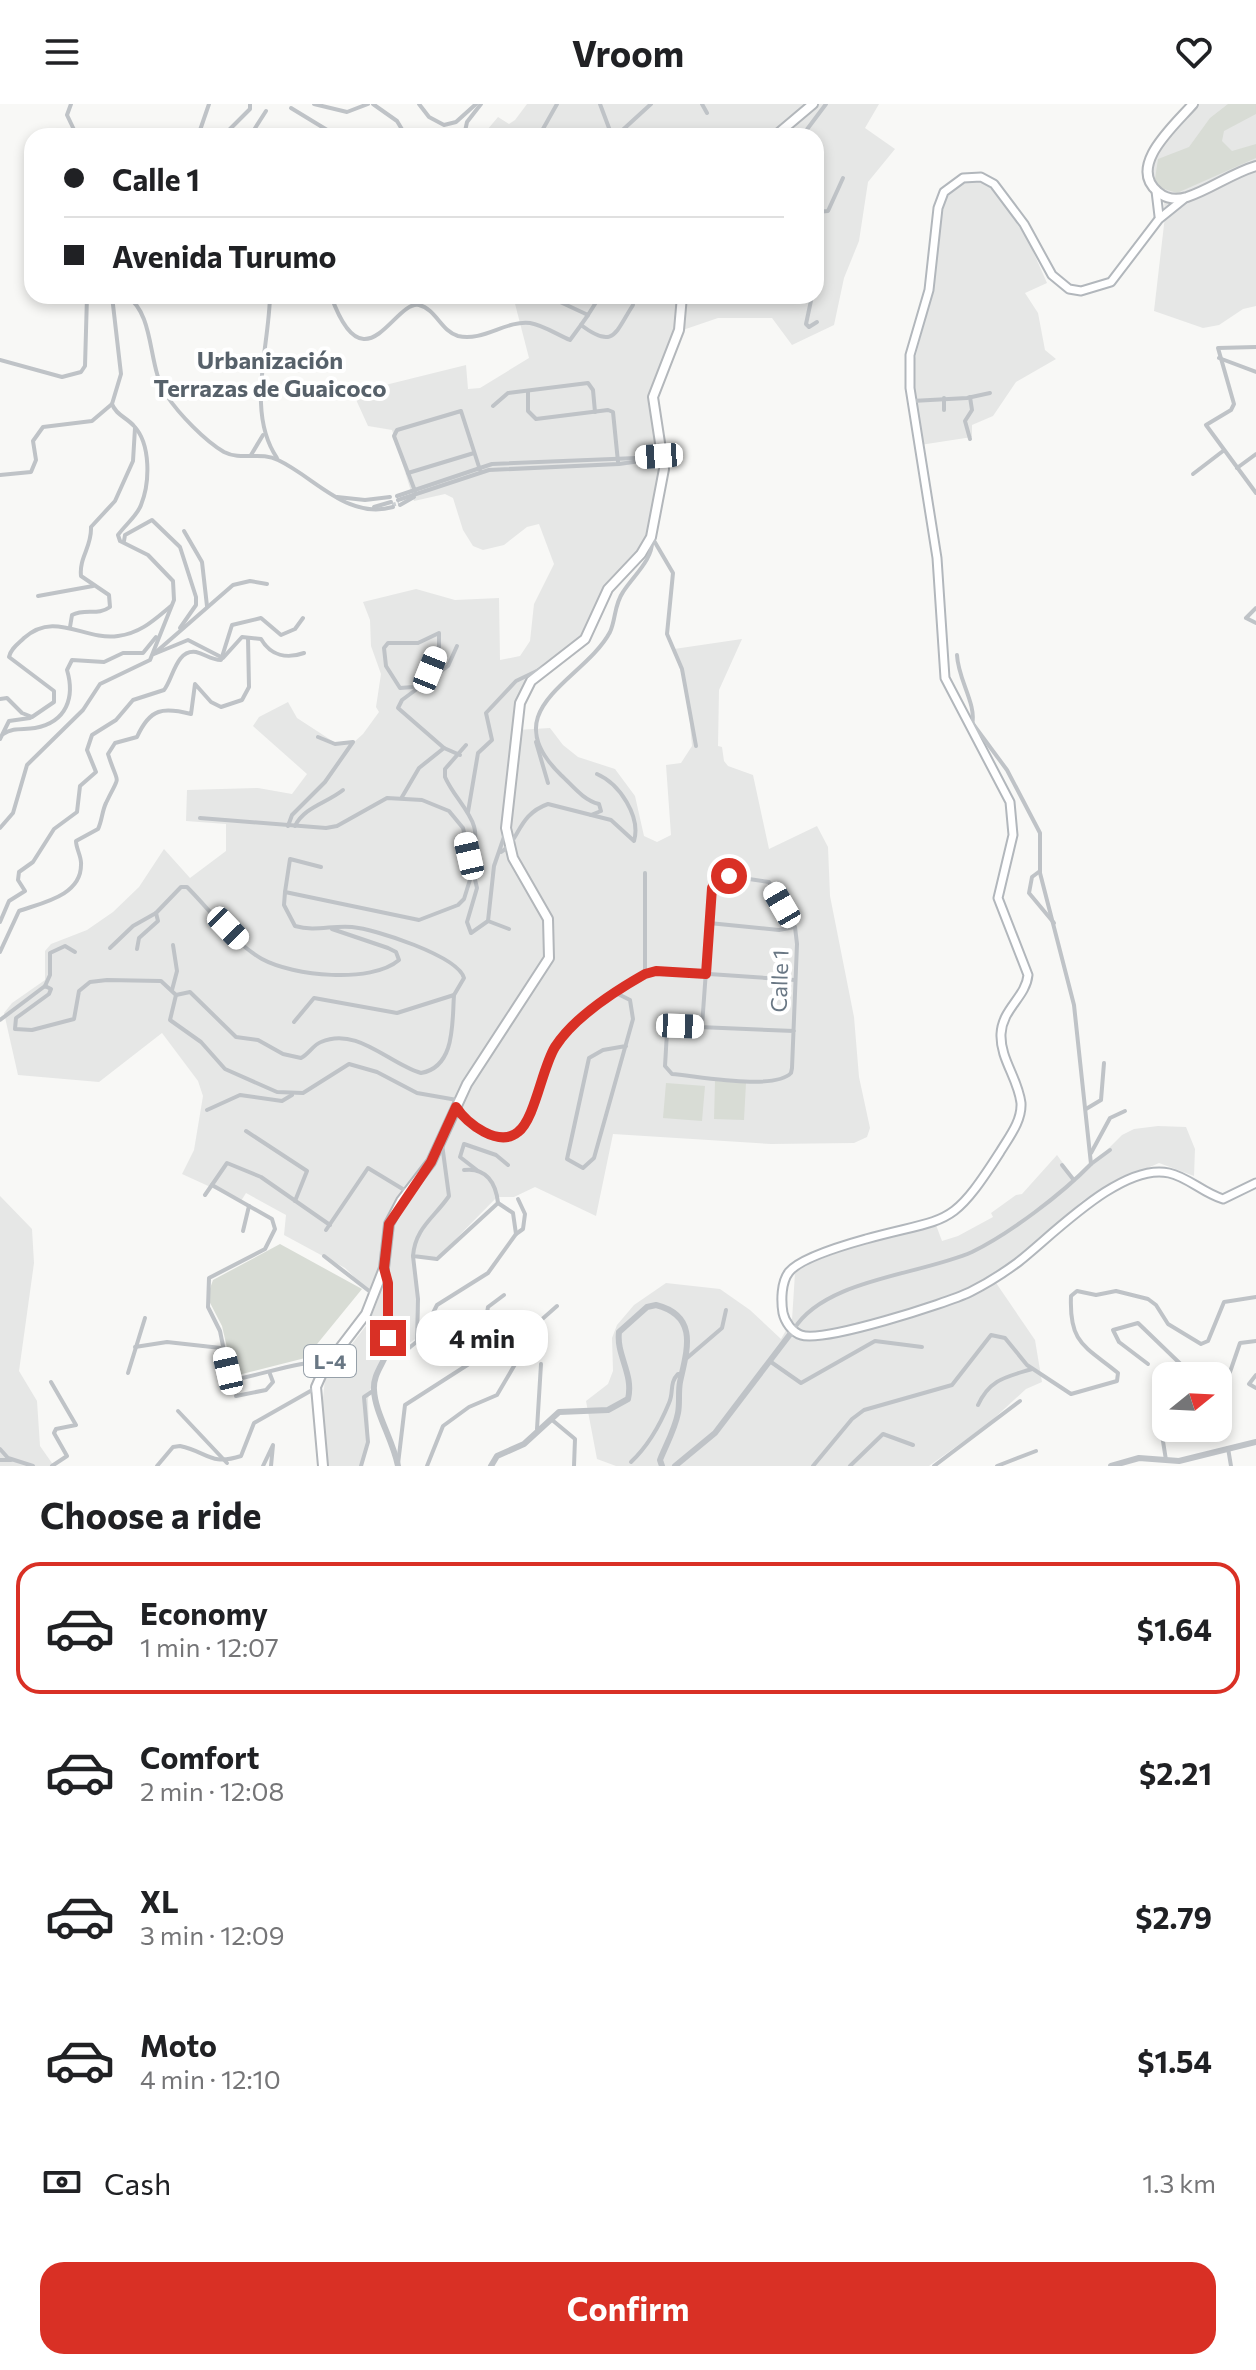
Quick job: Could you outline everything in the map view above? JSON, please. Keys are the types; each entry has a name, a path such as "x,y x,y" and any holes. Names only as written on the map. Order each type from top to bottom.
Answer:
{"main road":[{"path":"784,128 813,104"},
{"path":"1159,219 1156,191 1147,173 1151,155 1193,104"},
{"path":"1256,166 1187,197 1159,219 1111,282 1095,289 1075,290 1052,275 1001,189 975,177 952,184 938,208 929,290 910,353 912,401 937,558 942,663 948,688 972,725 1011,806 1011,846 998,898 1028,975 1025,986 1005,1015 1001,1042 1020,1099 1019,1118 975,1192 958,1210 937,1222 856,1242 794,1267 785,1279 782,1303 786,1324 802,1335 833,1332 962,1296 1016,1263 1097,1196 1150,1173 1168,1172 1223,1199 1256,1183"},
{"path":"1156,191 1170,198 1187,197"},
{"name":"L-4","path":"323,1466 316,1387 326,1366 366,1314 384,1268 389,1224 431,1162 458,1104 551,949 548,919 527,886 506,828 520,703 531,681 585,639 608,589 641,554 651,537 664,457 652,402 679,330 681,304"}],"street":[{"path":"71,104 67,115 73,128"},
{"path":"201,128 209,104"},
{"path":"231,128 250,109 250,104"},
{"path":"314,104 347,112 371,104 397,121 401,128"},
{"path":"419,104 429,117 444,125 456,122 478,104"},
{"path":"466,128 478,104"},
{"path":"543,128 557,104"},
{"path":"600,104 610,128"},
{"path":"623,128 651,104"},
{"path":"702,104 707,113"},
{"path":"808,128 826,104"},
{"path":"291,108 324,128"},
{"path":"255,128 266,111"},
{"path":"824,211 828,211 843,178"},
{"path":"0,360 62,377 81,372 85,366 87,304"},
{"path":"0,475 31,472 36,460 33,441 43,427 92,421 112,404 121,374 113,304"},
{"path":"134,304 141,311 167,397 221,449 234,456 251,455 278,460 334,497 347,504 374,507 391,501 334,497"},
{"path":"269,304 262,391 264,433 278,460"},
{"path":"334,304 343,326 357,336 377,335 410,306 418,305 430,312 449,332 462,336 528,323 570,340 595,304"},
{"path":"564,304 588,315"},
{"path":"810,304 806,324 809,327 817,322"},
{"path":"581,325 599,338 611,338 633,305"},
{"path":"1256,347 1221,346 1219,358 1234,404 1231,410 1206,425 1256,493"},
{"path":"1219,358 1256,372"},
{"path":"493,406 503,395 588,383 593,390 595,412"},
{"path":"528,392 528,411 536,419 608,410 615,416 618,462"},
{"path":"912,401 990,393"},
{"path":"970,397 972,410 965,421 970,439"},
{"path":"944,398 944,410"},
{"path":"2,736 10,730 35,728 66,710 72,699 67,670 72,660 104,662 123,653 143,653 172,605 175,592 173,581 148,555 120,541 118,535 141,506 148,479 141,439 135,427 116,413 112,404"},
{"path":"413,493 394,432 457,410 463,416 480,470"},
{"path":"70,627 69,621 80,611 104,612 110,607 109,595 81,576 82,559 92,542 91,527 115,501 133,461 135,427"},
{"path":"251,455 264,433"},
{"path":"1193,474 1224,450"},
{"path":"408,473 474,453"},
{"path":"1237,468 1256,454"},
{"path":"413,493 398,499 480,470 664,457"},
{"path":"124,541 125,535 152,520 180,547 196,605 180,628"},
{"path":"184,531 202,562 207,606"},
{"path":"548,783 538,758 537,735 550,693 609,632 614,608 650,554 651,537"},
{"path":"651,537 673,573 667,634 682,669 696,746"},
{"path":"0,828 13,813 27,765 83,710 100,684 144,665 180,628 233,585 250,581 267,584"},
{"path":"38,596 93,586"},
{"path":"2,736 9,721 32,717 54,702 54,691 9,657 11,650 34,629 45,624 109,637 122,636 141,631 172,605"},
{"path":"1256,608 1246,618 1256,623"},
{"path":"223,658 232,625 261,618 281,635 295,629 303,618"},
{"path":"154,654 159,631"},
{"path":"425,680 439,649 439,633 424,642 388,643 384,657 400,688 416,686 432,679"},
{"path":"0,922 9,901 25,891 18,880 19,872 33,862 54,829 77,812 80,786 96,772 96,764 87,750 92,735 116,720 133,700 164,690 174,667 193,651 218,661 239,638 248,638 261,639 266,647 281,656 304,653"},
{"path":"0,952 19,911 43,905 70,889 80,875 82,863 76,841 98,829 106,804 118,788 108,754 115,743 137,737 144,720 158,712 176,707 191,714 195,684 211,702 221,707 242,700 249,687 248,638"},
{"path":"154,654 188,640 223,658"},
{"path":"457,646 448,666 402,700 398,708 444,748 460,755"},
{"path":"957,655 958,674 973,712 972,725 1007,770 1042,839 1040,871 1074,1005 1091,1164"},
{"path":"468,812 478,753 492,740 486,713 516,681 549,665"},
{"path":"0,699 7,698 22,713 32,717"},
{"path":"537,735 541,754 548,762 588,800 602,808 591,815"},
{"path":"288,826 292,815 325,782 353,742 335,744 318,737"},
{"path":"466,745 445,769 445,777 468,812 477,834 469,856"},
{"path":"402,797 419,768 444,748"},
{"path":"499,853 511,847 517,828 542,805 578,809 616,823 623,833 636,839 635,813 611,781 597,774"},
{"path":"295,826 304,813 326,803 343,790"},
{"path":"200,818 334,828 378,801 402,797 434,803 449,811 463,828 477,896 468,928 474,933 488,921 506,828"},
{"path":"45,986 51,989 49,994 16,1018 13,1023 15,1029 32,1030 74,1019 79,991 90,982 161,981 174,993 190,992 229,1033 258,1040 283,1054 301,1058 321,1041 355,1039 377,1054 398,1060 421,1073 432,1069 451,1043 454,995 464,978 453,964 404,940 352,927 295,926 284,905 290,859 321,867"},
{"path":"285,892 419,920 458,905 464,899 473,870"},
{"path":"1040,871 1032,877 1029,893 1054,923"},
{"path":"645,873 645,974"},
{"name":"Calle 1","path":"729,876 769,882 795,927 794,1031 792,1068 787,1077 776,1082 721,1079 672,1074 665,1066 665,1042 671,1028 702,1026 709,923 715,882 729,876"},
{"path":"110,948 133,926 156,913 177,890 187,887 248,949 274,964 333,974 360,975 377,972 399,960 396,952 388,948 329,928"},
{"path":"137,949 139,938 158,921 156,913"},
{"path":"488,921 509,929"},
{"path":"709,923 779,930 795,927"},
{"path":"173,945 177,971 170,1020 201,1042 225,1069 292,1095"},
{"path":"0,1020 45,986 50,975 50,953 65,946 75,952"},
{"path":"207,1110 240,1095 282,1101 317,1086 349,1064 377,1072 417,1093 458,1104 471,1123 495,1136 508,1138 517,1134 526,1120 554,1048 573,1025 645,974 656,971 795,980"},
{"path":"616,993 626,996 634,1009 626,1046 594,1158 583,1168 576,1166 567,1159 589,1058 603,1050 626,1046"},
{"path":"294,1022 314,998 397,1013 454,995"},
{"path":"702,1026 794,1031"},
{"path":"1086,1109 1101,1100 1104,1063"},
{"path":"1091,1153 1110,1118 1125,1111"},
{"path":"246,1131 307,1171 295,1201"},
{"path":"417,1342 414,1240 449,1196 441,1140"},
{"path":"508,1165 496,1155 464,1144 460,1157 492,1180 498,1203 513,1213 516,1234"},
{"path":"675,1466 715,1433 771,1362 802,1316 835,1295 950,1260 992,1241 1110,1150"},
{"path":"205,1195 227,1163 261,1177 328,1228 368,1168 408,1192"},
{"path":"1062,1165 1073,1179"},
{"path":"464,1170 478,1171"},
{"path":"212,1185 272,1219 275,1229 265,1249 209,1278 206,1295 220,1331 228,1371 237,1379 270,1374 314,1360 326,1366"},
{"path":"387,1354 399,1352 417,1342 425,1333 437,1305 488,1273 523,1229 526,1219 518,1199"},
{"path":"413,1256 422,1260 437,1259 498,1203"},
{"path":"243,1231 249,1206"},
{"path":"324,1256 374,1296"},
{"path":"384,1268 389,1297 387,1354 376,1375 374,1391 398,1466"},
{"path":"813,1466 852,1419 864,1410 952,1385 991,1335 1005,1338 1032,1369 1071,1394 1117,1381 1118,1373 1085,1349 1070,1322 1071,1296 1084,1290 1096,1295 1116,1291 1148,1299 1156,1305 1168,1324 1201,1344 1208,1341 1224,1302 1256,1297"},
{"path":"398,1466 405,1405 466,1368 482,1341 488,1307 504,1295"},
{"path":"427,1466 443,1426 469,1407 497,1395 534,1324 557,1306"},
{"path":"491,1466 497,1456 524,1444 551,1419 567,1410 608,1410 628,1399 631,1388 617,1343 619,1332 647,1307 667,1308 687,1332 687,1358 678,1415 660,1460 662,1466"},
{"path":"687,1358 718,1332 726,1310"},
{"path":"128,1373 145,1318"},
{"path":"1148,1364 1119,1342 1113,1330 1138,1323 1178,1362"},
{"path":"771,1362 801,1383 875,1341 922,1347"},
{"path":"1232,1366 1240,1343 1256,1341"},
{"path":"135,1347 167,1342 221,1348"},
{"path":"537,1432 541,1364"},
{"path":"978,1405 984,1390 995,1380 1032,1369"},
{"path":"236,1396 266,1390 272,1386 270,1374"},
{"path":"631,1462 646,1448 668,1405 671,1382 678,1374 682,1375"},
{"path":"1256,1375 1249,1384 1256,1388"},
{"path":"51,1382 76,1425 56,1429 54,1433 67,1456 55,1465"},
{"path":"157,1466 173,1447 180,1446 218,1465 227,1463 241,1456 254,1423 316,1387"},
{"path":"361,1466 368,1442 364,1397 374,1391"},
{"path":"934,1466 1020,1401"},
{"path":"178,1411 227,1463"},
{"path":"551,1419 575,1439 574,1466"},
{"path":"850,1466 883,1434 913,1445"},
{"path":"1163,1442 1165,1462"},
{"path":"1111,1466 1142,1458 1179,1461 1256,1442"},
{"path":"263,1466 273,1445 271,1466"},
{"path":"1228,1448 1231,1466"},
{"path":"0,1449 14,1460"},
{"path":"997,1466 1036,1451"},
{"path":"1142,1458 1146,1466"},
{"path":"0,1460 14,1460 33,1466"}],"shaded area":[{"path":"527,104 879,104 865,128 895,149 868,182 859,241 844,278 834,325 792,345 772,318 718,318 677,332 652,397 662,454 654,525 645,545 609,583 589,631 526,684 518,704 517,730 550,728 563,745 578,757 615,769 635,796 644,836 657,842 671,835 666,765 681,763 692,746 687,692 674,649 742,639 719,690 718,746 722,747 728,766 753,775 769,849 817,826 828,847 830,896 854,1017 859,1077 870,1128 867,1137 854,1143 771,1144 613,1134 596,1216 535,1187 514,1197 497,1197 440,1255 430,1259 412,1256 420,1310 417,1338 380,1362 376,1369 368,1399 369,1438 361,1466 326,1466 322,1407 325,1379 369,1322 378,1300 345,1268 284,1235 286,1215 246,1193 241,1201 182,1174 194,1150 203,1096 198,1081 162,1033 99,1082 18,1075 4,1013 12,1003 45,980 45,951 51,944 87,930 113,912 139,887 164,849 190,878 226,851 226,824 186,821 187,790 258,788 292,794 307,774 253,726 259,717 288,702 297,718 337,744 353,743 363,734 379,712 376,707 381,674 371,646 370,620 363,602 416,589 455,600 499,598 500,660 520,656 530,641 534,604 554,564 539,524 527,527 504,545 483,550 473,546 463,530 453,498 445,494 414,501 392,430 368,426 353,393 466,365 468,389 480,388 529,358 515,304 824,304 824,128 489,128 498,117 509,124"},
{"path":"1198,104 1256,104 1256,306 1243,309 1219,325 1203,328 1154,311 1165,216 1164,202 1156,191 1151,161"},
{"path":"1228,104 1256,104 1256,114 1224,131 1222,141 1232,151 1256,144 1256,158 1177,193 1161,188 1155,179 1158,159 1189,147 1210,118"},
{"path":"976,180 989,186 998,196 1028,240 1047,283 1025,293 1038,313 1045,350 1056,359 1016,382 993,416 972,425 972,437 920,445 912,370 933,290 941,212 949,188 960,182"},
{"path":"715,1081 746,1083 744,1120 714,1119"},
{"path":"666,1083 705,1086 702,1121 663,1118"},
{"path":"1186,1127 1195,1149 1194,1176 1159,1163 1107,1186 1082,1201 1028,1252 992,1277 1035,1340 1042,1382 1026,1389 989,1423 929,1466 616,1466 597,1459 586,1401 608,1384 613,1371 612,1338 617,1325 634,1305 666,1283 720,1289 750,1310 781,1339 792,1320 795,1273 807,1264 856,1246 936,1225 942,1241 958,1236 993,1217 991,1213 1022,1194 1057,1155 1076,1181 1122,1135 1134,1129"},
{"path":"0,1196 32,1229 34,1263 19,1371 37,1401 40,1446 54,1466 0,1466"},
{"path":"280,1244 362,1289 313,1349 313,1356 238,1375 232,1369 222,1326 207,1297 213,1280"}],"tunnel":[{"path":"392,505 399,503"}],"district":[{"name":"Urbanización Terrazas de Guaicoco","path":"270,373"}],"route":[{"path":"388,1338 389,1297 384,1268 389,1224 401,1201 431,1162 456,1107 471,1123 495,1136 508,1138 517,1134 523,1128 554,1048 573,1025 645,974 656,971 706,974 712,888 721,877 729,876"}]}
